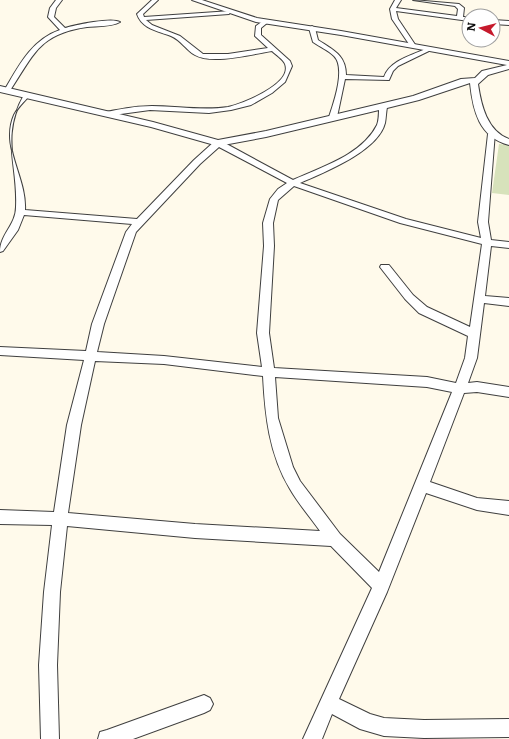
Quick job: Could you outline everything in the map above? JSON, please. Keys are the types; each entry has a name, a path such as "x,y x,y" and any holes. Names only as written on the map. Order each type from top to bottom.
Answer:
{"street":[{"path":"58,0 53,8 51,17 64,31"},
{"path":"155,0 140,14 141,19 150,26 178,37 202,56 273,50"},
{"path":"196,0 229,12 265,22 312,28 509,63"},
{"path":"398,0 393,9 395,19 413,46"},
{"path":"393,9 460,18 462,8 457,5 416,0"},
{"path":"141,19 229,12"},
{"path":"117,22 64,31 47,38 34,50 3,90 109,114 218,143 292,183 403,220 487,242 509,245"},
{"path":"109,114 120,110 150,107 182,111 218,111 252,102 281,83 288,71 289,66 287,61 258,36 258,27 265,22"},
{"path":"312,28 315,41 339,58 343,78 333,117"},
{"path":"343,78 387,79 390,70 396,65 430,49"},
{"path":"50,739 48,665 52,592 60,519 74,425 98,324 128,240 139,222 197,162 218,143 266,134 333,117 383,107 464,81 476,80 485,73 509,67"},
{"path":"476,80 474,83 475,93 487,127 492,134 509,142"},
{"path":"0,249 13,229 20,212 18,186 3,146 4,137 7,120 14,108 26,96"},
{"path":"381,586 335,539 295,485 286,468 272,418 269,372 263,333 269,246 268,223 274,200 281,191 292,183 341,161 369,142 383,119 383,107"},
{"path":"312,739 381,586 471,358 487,242 483,216 492,134"},
{"path":"20,212 139,222"},
{"path":"385,267 409,297 423,310 474,334"},
{"path":"478,299 509,302"},
{"path":"0,351 164,360 269,372 323,374 427,382 460,389 478,387 509,392"},
{"path":"422,485 477,504 509,508"},
{"path":"0,517 60,519 195,531 335,539"},
{"path":"329,703 367,722 384,727 424,729 509,728"},
{"path":"107,739 204,704"}],"green space":[{"path":"499,144 509,145 509,195 492,193"}]}
